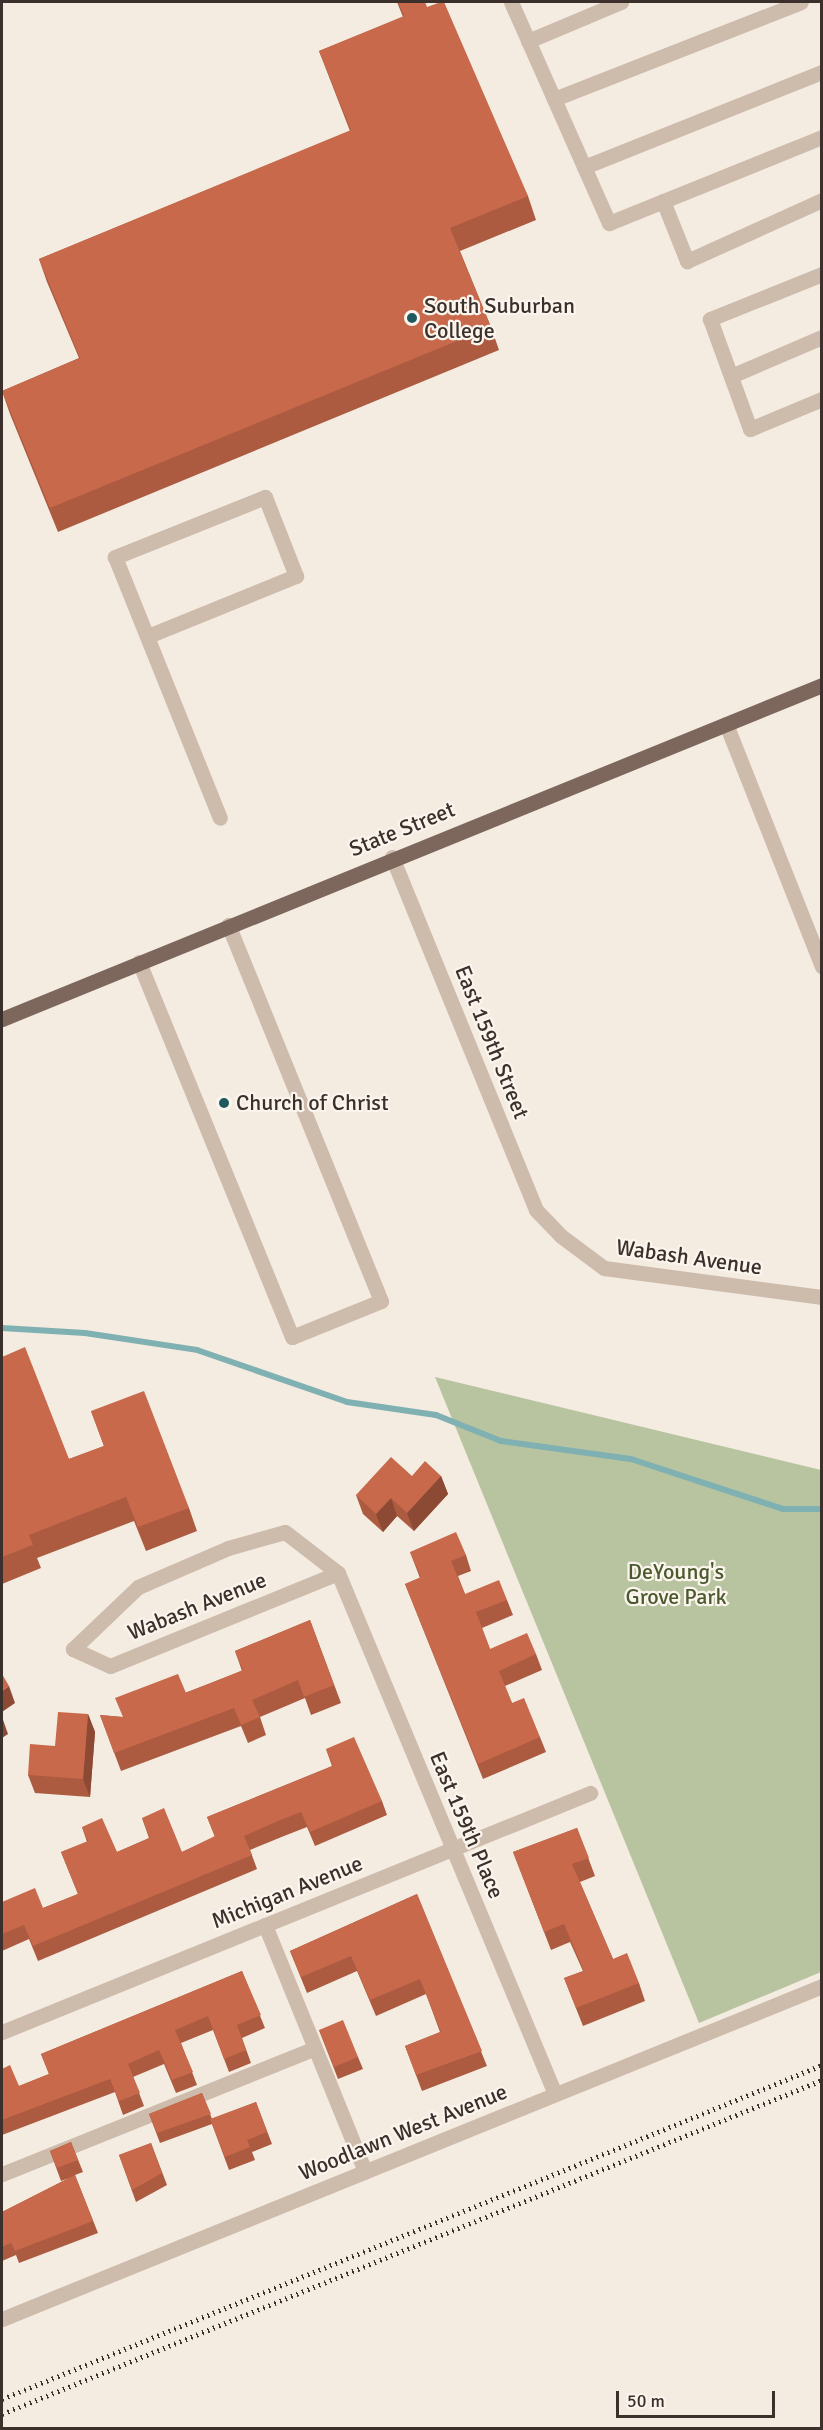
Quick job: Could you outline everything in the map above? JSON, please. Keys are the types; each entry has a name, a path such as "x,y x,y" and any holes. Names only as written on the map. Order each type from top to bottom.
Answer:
{"main road":[{"name":"State Street","path":"2,1019 392,857 822,685"}],"street":[{"path":"511,2 609,223 822,137"},
{"path":"528,42 621,2"},
{"path":"554,99 801,2"},
{"path":"584,166 822,72"},
{"path":"663,201 687,261 822,200"},
{"path":"822,274 710,319 750,429 822,399"},
{"path":"731,376 822,337"},
{"path":"148,636 296,576 265,497 116,557 220,818"},
{"path":"726,724 822,967"},
{"name":"East 159th Street","path":"392,857 536,1210 561,1236"},
{"path":"138,962 292,1337 381,1301 228,925"},
{"name":"Wabash Avenue","path":"561,1236 604,1268 822,1297"},
{"name":"Wabash Avenue","path":"285,1532 338,1573 110,1666 73,1649 138,1587 251,1542 285,1532"},
{"name":"East 159th Place","path":"338,1573 555,2094"},
{"name":"Michigan Avenue","path":"2,2032 590,1793"},
{"path":"265,1925 365,2171"},
{"name":"Woodlawn West Avenue","path":"2,2319 822,1986"},
{"path":"2,2174 315,2048"}],"green space":[{"name":"DeYoung's Grove Park","path":"435,1377 821,1470 821,1972 699,2023"}],"building":[{"name":"South Suburban College","path":"398,2 425,2 427,7 444,2 528,196 450,228 491,327 50,508 2,391 80,358 39,259 351,130 319,51 404,16"},
{"path":"25,1347 69,1459 104,1446 91,1411 144,1391 189,1508 138,1527 126,1497 29,1535 33,1545 2,1557 2,1357"},
{"path":"391,1457 412,1476 425,1461 441,1476 407,1513 391,1498 376,1514 356,1495"},
{"path":"456,1532 466,1555 451,1561 465,1594 499,1580 507,1600 476,1612 490,1649 527,1633 536,1654 499,1671 512,1703 524,1698 540,1737 478,1764 405,1584 421,1577 410,1552"},
{"path":"310,1620 334,1685 304,1697 298,1680 252,1700 260,1717 241,1725 234,1708 114,1753 100,1715 123,1717 115,1698 178,1674 186,1693 243,1670 235,1651"},
{"path":"2,1674 9,1686 2,1691"},
{"path":"58,1712 88,1714 83,1779 28,1775 30,1744 55,1746"},
{"path":"354,1737 382,1801 310,1832 301,1812 278,1821 244,1836 252,1855 33,1946 24,1925 2,1934 2,1902 35,1888 43,1908 78,1894 61,1852 88,1841 82,1827 102,1818 117,1852 150,1838 142,1818 164,1808 182,1852 215,1836 207,1817 333,1766 326,1749"},
{"path":"577,1828 589,1858 572,1864 613,1959 627,1953 639,1983 576,2008 564,1978 584,1971 564,1924 544,1932 513,1852"},
{"path":"417,1894 482,2051 416,2075 405,2046 441,2032 420,1979 370,2000 351,1956 301,1977 290,1951"},
{"path":"242,1971 261,2015 237,2025 246,2050 224,2059 208,2016 175,2030 193,2072 172,2080 159,2050 128,2064 140,2093 119,2101 110,2079 2,2120 2,2069 10,2065 19,2086 49,2074 41,2054"},
{"path":"343,2020 358,2057 334,2067 319,2030"},
{"path":"202,2093 211,2114 157,2133 149,2114"},
{"path":"256,2102 267,2132 247,2140 250,2147 225,2157 210,2119"},
{"path":"71,2142 78,2160 57,2168 50,2151"},
{"path":"151,2143 162,2173 132,2190 119,2155"},
{"path":"75,2175 93,2221 15,2251 11,2243 2,2247 2,2212"}],"waterway":[{"path":"2,1328 85,1333 197,1350 347,1402 436,1415 501,1441 631,1459 783,1509 822,1509"}],"railway":[{"path":"2,2399 822,2065"},
{"path":"2,2414 822,2080"}],"place":[{"name":"South Suburban College","path":"412,318"},
{"name":"Church of Christ","path":"224,1103"}]}
